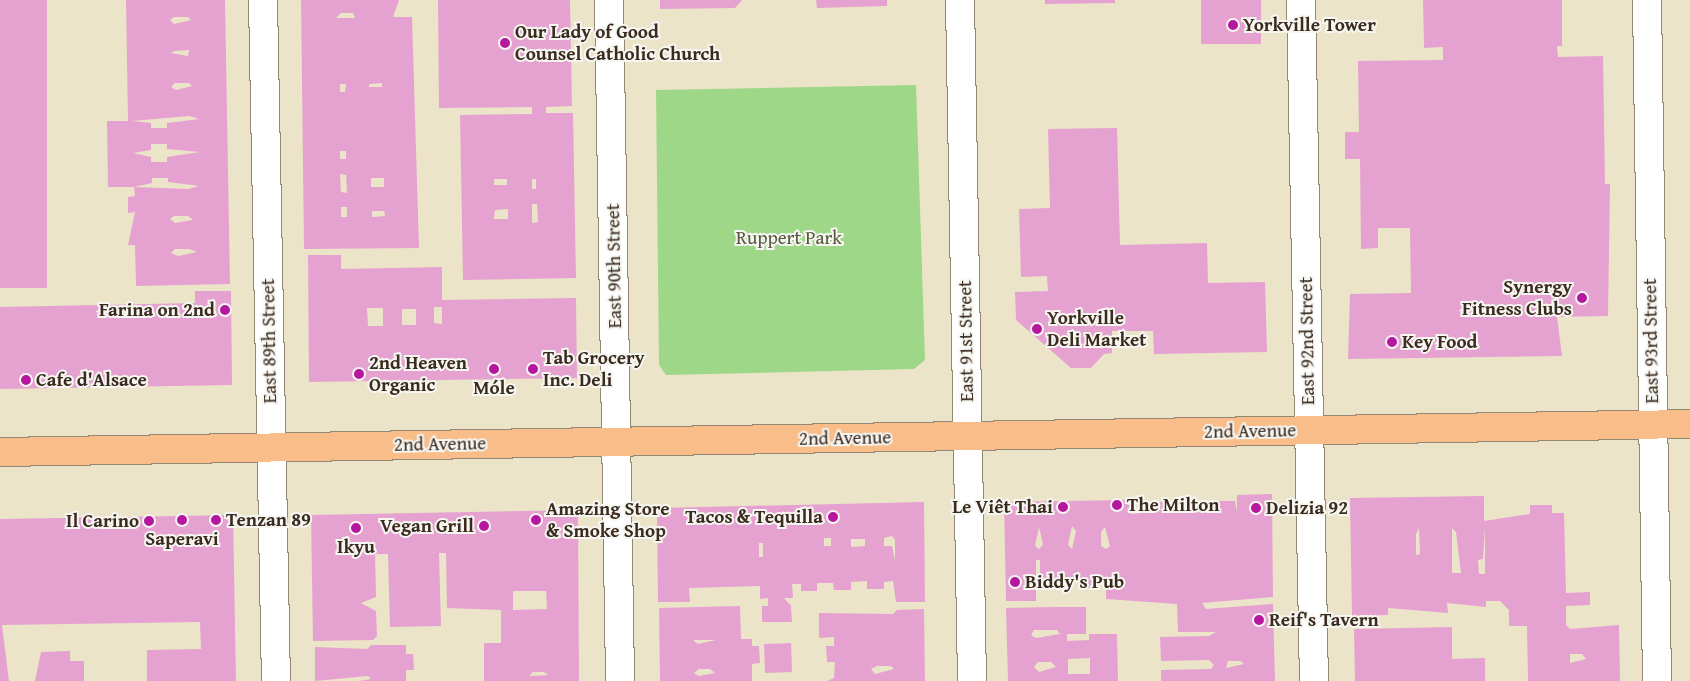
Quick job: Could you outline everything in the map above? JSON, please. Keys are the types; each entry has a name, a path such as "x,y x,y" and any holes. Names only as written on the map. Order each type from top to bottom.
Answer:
{"main road":[{"name":"2nd Avenue","path":"0,452 616,440 1690,424"}],"street":[{"name":"East 89th Street","path":"263,0 276,681"},
{"name":"East 90th Street","path":"609,0 620,681"},
{"name":"East 91st Street","path":"960,0 972,681"},
{"name":"East 92nd Street","path":"1301,0 1314,681"},
{"name":"East 93rd Street","path":"1648,0 1657,681"}],"green space":[{"name":"Ruppert Park","path":"916,85 925,360 914,369 666,375 659,365 656,90"}],"building":[{"path":"0,0 47,0 47,288 0,288"},
{"path":"126,0 225,0 230,284 136,286 135,245 128,245 135,212 128,213 128,197 135,196 134,187 108,187 107,121 128,121","holes":["174,17 188,17 191,20 174,24 170,20","189,50 188,56 171,53 175,51","175,83 189,83 192,86 176,90 171,87","189,116 199,119 167,123 167,128 151,128 151,123 132,121","151,144 167,144 167,149 200,152 167,157 167,162 151,162 151,157 133,153 151,150","152,178 168,178 168,182 199,186 188,189 134,187 152,183","174,216 188,216 193,220 175,223 170,219","175,249 189,249 197,252 178,256 171,253"]},
{"path":"301,0 399,0 393,17 412,17 419,248 304,249","holes":["341,13 353,13 355,18 336,18","382,83 382,87 369,87 369,84","340,84 346,84 345,92 340,92","340,151 346,151 346,159 340,159","340,174 346,175 347,193 341,192","371,178 384,178 384,187 371,187","341,207 347,207 347,217 341,217","372,211 384,211 385,216 372,217"]},
{"path":"438,0 570,0 572,106 546,107 546,113 573,113 576,278 463,280 460,115 532,114 532,107 439,108","holes":["494,179 507,179 507,185 494,185","532,179 536,179 536,189 532,189","532,204 537,204 538,222 532,223","508,209 508,219 494,219 495,210"]},
{"path":"660,0 742,0 735,8 660,9"},
{"path":"816,0 887,0 887,6 817,8"},
{"path":"1045,0 1115,0 1115,3 1045,4"},
{"name":"Yorkville Tower","path":"1201,0 1261,0 1261,44 1201,44"},
{"path":"1423,0 1562,0 1562,46 1557,46 1558,57 1603,56 1605,184 1610,184 1608,316 1557,317 1562,356 1348,359 1350,294 1411,293 1410,228 1378,228 1378,248 1361,249 1360,159 1345,159 1345,132 1359,132 1358,61 1443,60 1443,47 1424,48"},
{"path":"1117,128 1120,245 1207,243 1208,283 1265,282 1267,352 1154,354 1153,331 1112,331 1112,353 1104,354 1091,368 1071,368 1016,320 1015,292 1048,291 1047,276 1021,277 1019,209 1050,208 1048,129"},
{"path":"308,255 341,255 341,269 442,267 442,300 576,298 577,378 309,382","holes":["434,307 442,307 442,324 434,323","367,308 383,308 383,326 368,326","402,309 416,309 416,325 402,325"]},
{"path":"195,291 231,291 232,385 0,389 0,307 195,303"},
{"path":"1272,494 1273,597 1202,603 1206,609 1273,604 1275,681 1161,681 1161,670 1211,669 1214,665 1209,660 1161,661 1160,637 1209,636 1216,632 1178,632 1177,604 1106,599 1106,581 1089,588 1083,582 1065,582 1060,588 1040,582 1040,560 1036,560 1036,601 1006,601 1004,502 1130,500 1131,514 1141,513 1141,502 1172,502 1172,513 1205,512 1205,501 1235,501 1237,512 1237,495","holes":["1072,526 1076,531 1072,549 1068,545","1039,527 1043,545 1039,549 1035,546","1105,527 1110,546 1106,549 1101,546 1101,532","1228,661 1241,661 1244,664 1226,668"]},
{"path":"1484,496 1484,521 1530,514 1530,505 1552,505 1552,513 1564,513 1566,593 1590,592 1590,605 1566,606 1566,625 1570,629 1619,625 1620,681 1528,681 1527,626 1509,626 1509,610 1500,601 1486,601 1486,607 1447,603 1448,613 1388,608 1388,615 1352,616 1350,498","holes":["1485,527 1485,574 1479,574 1478,560 1483,559","1419,528 1420,554 1416,555 1416,534","1452,528 1456,532 1461,573 1452,573","1570,654 1582,654 1586,659 1570,663"]},
{"path":"924,502 925,602 896,602 893,581 884,582 884,589 867,589 867,581 851,582 851,590 834,590 833,583 817,583 817,591 801,591 801,584 792,584 793,598 784,598 791,606 792,622 762,622 762,606 768,606 768,598 760,599 760,586 689,588 690,602 658,602 657,508","holes":["892,536 895,540 895,561 892,546 884,546 884,538","824,538 831,538 831,546 824,546","851,539 865,539 865,546 851,547","759,543 763,543 763,557 759,557"]},
{"path":"578,510 579,681 484,681 484,643 501,643 501,610 447,608 446,553 439,553 441,626 390,627 388,554 375,554 376,597 361,603 376,611 377,636 373,640 313,641 311,515","holes":["513,591 546,591 547,609 513,610","533,672 544,672 548,675 529,676"]},
{"path":"233,515 236,681 147,681 147,650 201,649 200,622 2,625 9,681 0,681 0,519"},
{"path":"740,606 741,639 752,639 752,646 759,646 760,663 752,664 752,681 660,681 659,608","holes":["693,640 716,640 698,644","699,669 710,669 715,673 699,676 694,673"]},
{"path":"1086,607 1086,634 1067,634 1067,641 1089,640 1089,634 1117,634 1118,681 1008,681 1006,608","holes":["1034,630 1057,630 1060,634 1036,638 1031,635","1090,658 1090,674 1068,674 1068,659","1038,662 1051,662 1056,667 1039,672 1034,667"]},
{"path":"924,609 925,681 827,681 834,678 835,662 827,662 826,646 834,646 834,637 819,638 819,613 893,614 897,610","holes":["877,666 891,666 894,669 875,674 871,669"]},
{"path":"1452,627 1452,659 1485,658 1485,681 1355,681 1354,629"},
{"path":"791,643 792,672 765,673 764,644"},
{"path":"371,645 406,645 406,654 413,654 414,670 406,670 406,681 359,681 371,679 368,676 315,681 315,647 367,649"},
{"path":"70,651 70,661 84,661 84,681 35,681 41,652"}],"place":[{"name":"Yorkville Tower","path":"1233,25"},
{"name":"Our Lady of Good Counsel Catholic Church","path":"505,43"},
{"name":"Synergy Fitness Clubs","path":"1582,298"},
{"name":"Farina on 2nd","path":"225,310"},
{"name":"Yorkville Deli Market","path":"1037,329"},
{"name":"Key Food","path":"1392,342"},
{"name":"Móle","path":"494,369"},
{"name":"Tab Grocery Inc. Deli","path":"533,369"},
{"name":"2nd Heaven Organic","path":"359,374"},
{"name":"Cafe d'Alsace","path":"26,380"},
{"name":"The Milton","path":"1117,505"},
{"name":"Le Viêt Thai","path":"1063,507"},
{"name":"Delizia 92","path":"1256,508"},
{"name":"Tacos & Tequilla","path":"833,517"},
{"name":"Saperavi","path":"182,520"},
{"name":"Tenzan 89","path":"216,520"},
{"name":"Amazing Store & Smoke Shop","path":"536,520"},
{"name":"Il Carino","path":"149,521"},
{"name":"Vegan Grill","path":"484,526"},
{"name":"Ikyu","path":"356,528"},
{"name":"Biddy's Pub","path":"1015,582"},
{"name":"Reif's Tavern","path":"1259,620"}]}
